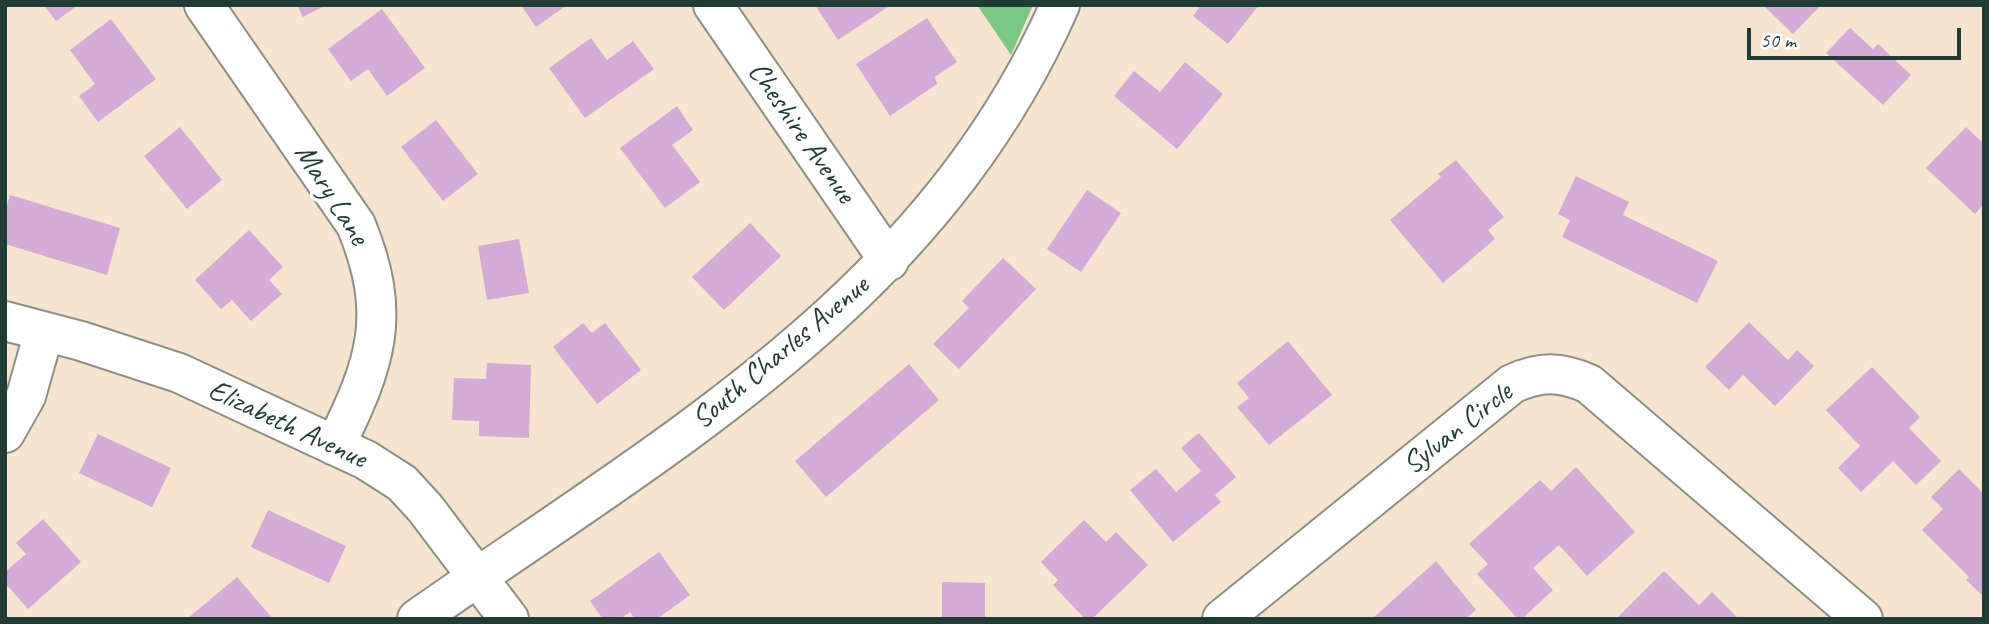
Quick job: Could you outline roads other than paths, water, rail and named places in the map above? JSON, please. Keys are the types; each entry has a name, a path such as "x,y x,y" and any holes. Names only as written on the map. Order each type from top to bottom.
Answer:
{"street":[{"name":"Mary Lane","path":"204,5 356,225 368,254 375,295 377,339 366,378 335,446"},
{"name":"Cheshire Avenue","path":"713,5 889,261"},
{"name":"South Charles Avenue","path":"417,619 716,412 789,355 889,261 949,188 1000,115 1060,5"},
{"name":"Elizabeth Avenue","path":"5,321 178,373 366,460 402,483 425,508 509,619"},
{"path":"5,433 26,396 44,331"},
{"name":"Sylvan Circle","path":"1222,619 1512,384 1534,374 1551,372 1588,384 1863,619"}]}
